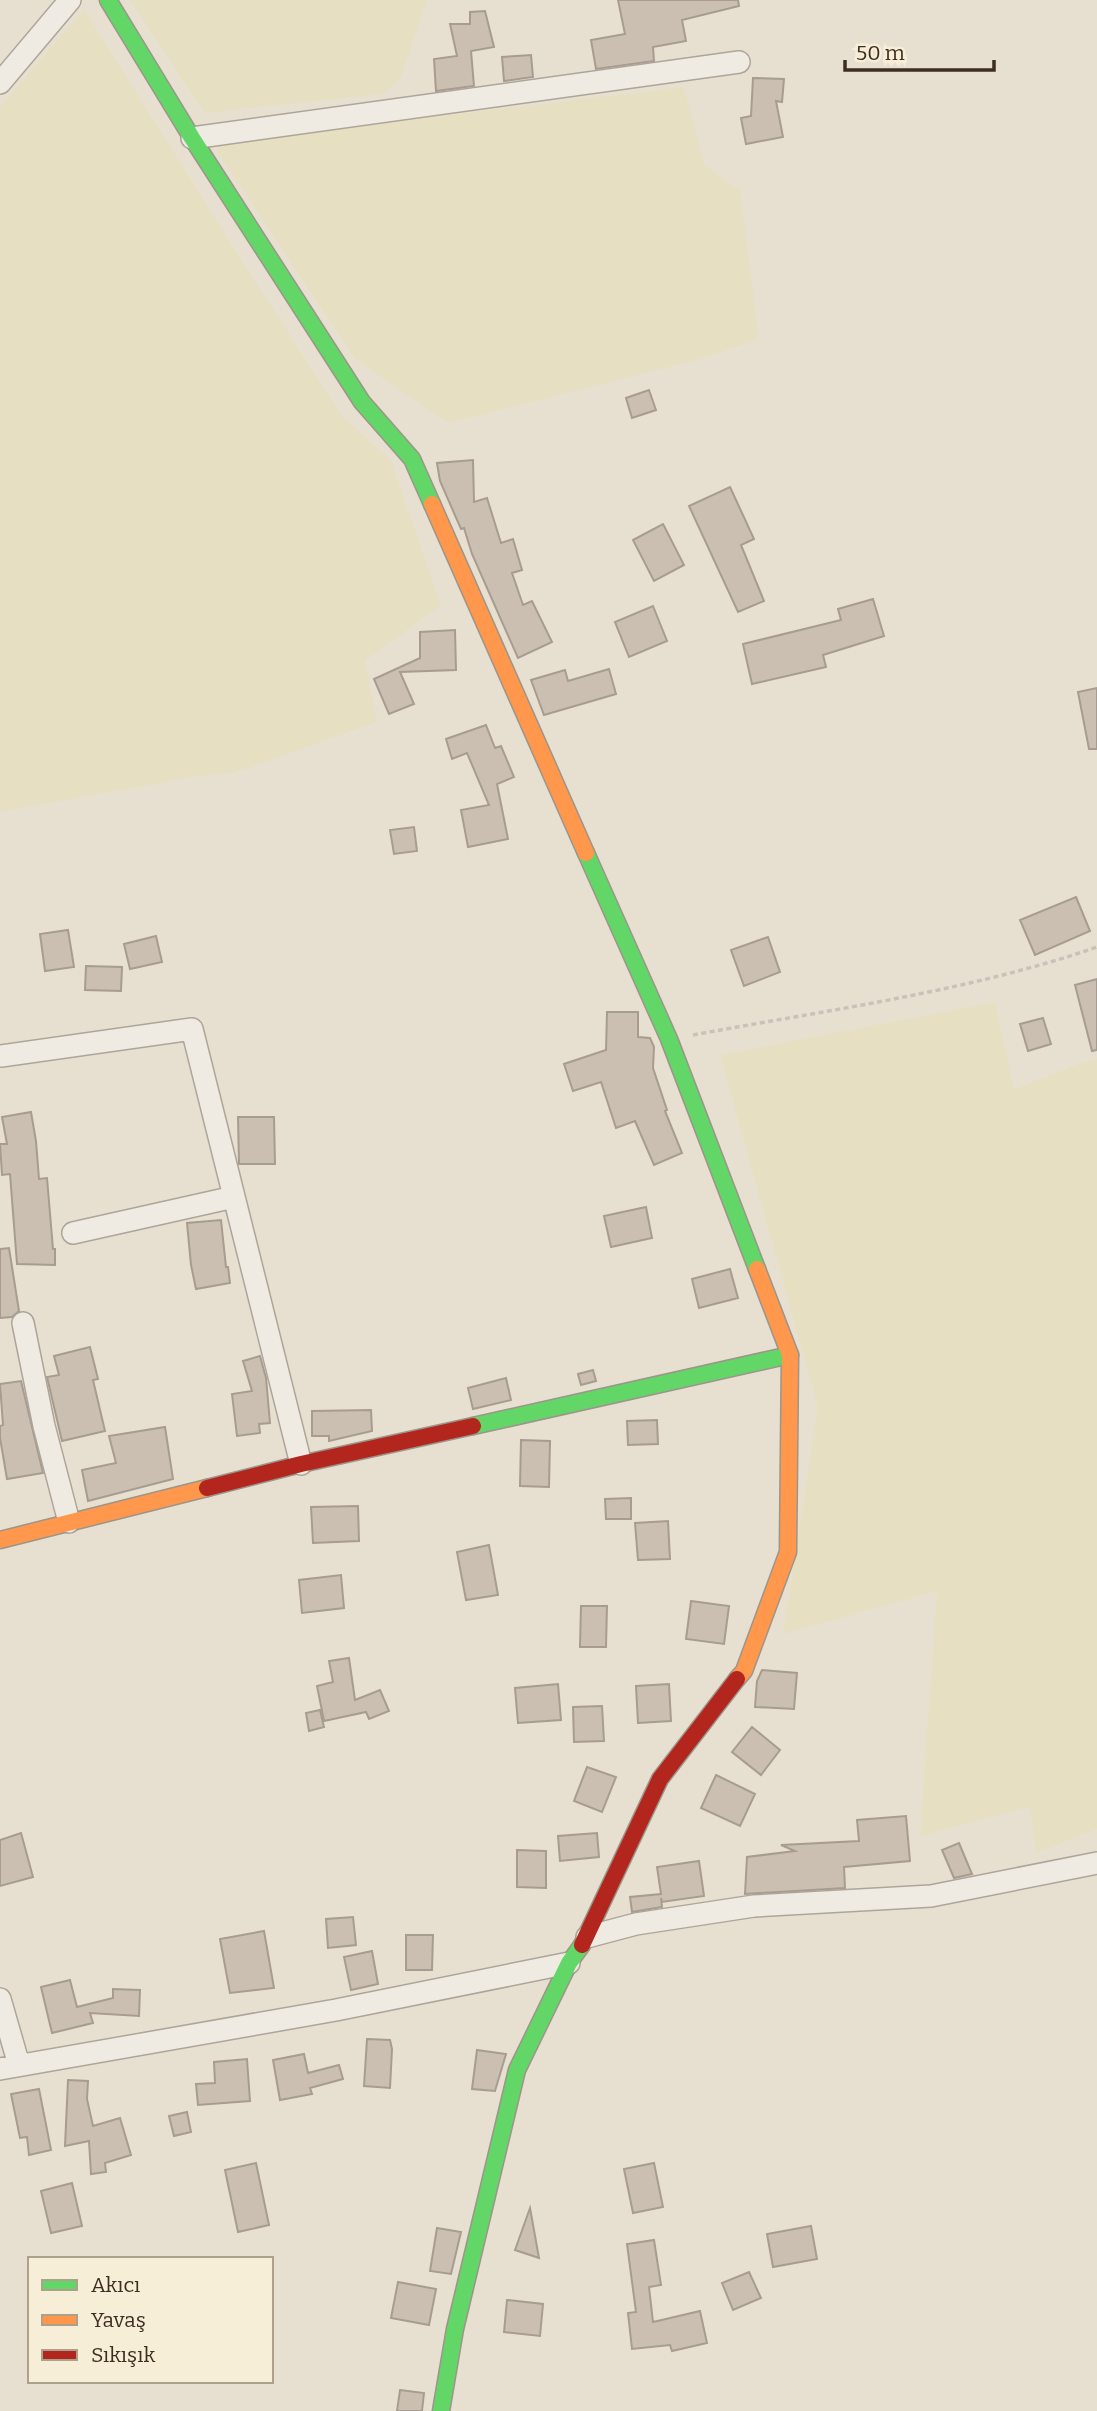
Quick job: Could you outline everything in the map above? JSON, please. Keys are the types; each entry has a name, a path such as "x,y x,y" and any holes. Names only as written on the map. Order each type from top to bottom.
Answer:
{"street":[{"path":"0,83 70,0"},
{"path":"108,0 192,138 362,402 412,459 669,1039 790,1355 788,1552 744,1671 660,1779 587,1937 569,1964 517,2070 455,2329 441,2411"},
{"path":"192,138 739,62"},
{"path":"1,1056 192,1029 301,1464"},
{"path":"73,1233 234,1197"},
{"path":"23,1323 44,1426 69,1522"},
{"path":"0,1540 301,1464 790,1355"},
{"path":"587,1937 636,1924 754,1906 931,1896 1097,1863"},
{"path":"0,1999 10,2067 336,2010 569,1964"}],"path":[{"path":"669,1039 922,992 1048,963 1097,947"}],"shaded area":[{"path":"130,0 425,0 426,4 400,79 382,94 204,113"},
{"path":"84,9 342,416 391,461 441,605 365,661 377,722 234,773 199,776 0,812 0,107"},
{"path":"684,87 704,165 740,190 758,332 756,340 708,357 449,423 355,359 217,151 218,143"},
{"path":"995,1002 1014,1089 1097,1057 1097,1829 1036,1853 1030,1807 920,1836 937,1591 783,1634 818,1407 720,1055"}],"building":[{"path":"618,0 738,0 739,6 682,20 686,41 653,47 654,61 596,69 591,40 625,34"},
{"path":"485,11 494,47 471,51 474,86 436,91 434,59 457,56 450,24 470,24 470,12"},
{"path":"531,55 533,77 504,81 502,57"},
{"path":"753,78 784,79 782,102 776,101 783,137 746,144 741,118 751,116"},
{"path":"649,390 656,410 632,418 626,398"},
{"path":"473,460 474,502 487,498 501,543 513,539 522,570 512,573 523,605 532,601 552,642 518,658 472,554 464,528 461,529 440,481 437,463"},
{"path":"730,487 754,539 741,545 764,601 738,612 689,506"},
{"path":"663,524 684,565 654,581 633,540"},
{"path":"873,599 884,636 823,655 826,667 752,684 743,644 841,620 838,609"},
{"path":"653,606 667,641 629,657 615,622"},
{"path":"455,630 456,670 400,672 414,704 389,714 374,679 420,658 420,632"},
{"path":"609,669 616,694 544,715 531,680 565,670 568,681"},
{"path":"1097,688 1097,749 1089,749 1078,692"},
{"path":"486,725 495,748 501,746 514,777 497,784 508,839 468,847 461,810 489,805 467,753 452,759 446,739"},
{"path":"414,827 417,851 394,854 390,830"},
{"path":"1076,897 1090,931 1035,955 1020,920"},
{"path":"68,930 74,967 45,971 40,934"},
{"path":"156,936 162,962 130,969 124,944"},
{"path":"768,937 780,972 744,986 731,950"},
{"path":"86,966 122,967 121,991 85,990"},
{"path":"1097,979 1097,1050 1092,1051 1075,985"},
{"path":"607,1012 638,1012 638,1037 650,1038 654,1047 653,1068 667,1110 665,1111 682,1153 654,1165 635,1121 616,1128 601,1082 573,1091 564,1064 606,1050"},
{"path":"1043,1018 1051,1044 1028,1051 1020,1024"},
{"path":"31,1112 39,1179 47,1178 55,1265 17,1264 10,1174 2,1175 0,1144 7,1144 2,1117"},
{"path":"238,1117 274,1117 275,1164 239,1164"},
{"path":"646,1207 652,1238 611,1247 604,1216"},
{"path":"221,1220 230,1283 196,1289 187,1223"},
{"path":"9,1248 19,1311 12,1317 0,1318 0,1249"},
{"path":"730,1269 738,1298 699,1308 692,1279"},
{"path":"90,1347 98,1379 93,1380 105,1431 62,1441 47,1377 59,1375 54,1356"},
{"path":"260,1356 266,1378 270,1423 259,1424 260,1433 237,1436 232,1394 252,1391 243,1361"},
{"path":"593,1370 596,1381 581,1385 578,1374"},
{"path":"506,1378 511,1400 473,1409 468,1388"},
{"path":"21,1381 43,1473 7,1479 0,1438 0,1426 3,1425 0,1384"},
{"path":"371,1410 372,1431 329,1441 329,1436 312,1436 312,1411"},
{"path":"657,1420 658,1444 628,1445 627,1421"},
{"path":"165,1427 173,1479 88,1501 82,1470 116,1463 109,1436"},
{"path":"521,1440 550,1441 549,1487 520,1486"},
{"path":"631,1498 631,1519 606,1519 605,1499"},
{"path":"358,1506 359,1541 313,1543 311,1507"},
{"path":"668,1521 670,1559 638,1560 635,1523"},
{"path":"489,1545 498,1595 466,1600 457,1552"},
{"path":"341,1575 344,1608 302,1613 299,1580"},
{"path":"691,1601 729,1606 724,1644 686,1639"},
{"path":"581,1606 607,1606 606,1647 580,1647"},
{"path":"349,1658 355,1700 380,1690 389,1711 369,1719 366,1712 324,1721 317,1686 333,1682 329,1661"},
{"path":"762,1670 797,1673 794,1709 755,1707 757,1681"},
{"path":"558,1684 561,1720 518,1723 515,1688"},
{"path":"669,1684 671,1721 638,1723 636,1686"},
{"path":"602,1706 604,1741 574,1742 573,1707"},
{"path":"320,1710 324,1727 309,1731 306,1713"},
{"path":"752,1727 780,1750 761,1775 732,1752"},
{"path":"587,1767 616,1777 602,1812 574,1801"},
{"path":"716,1775 755,1794 740,1826 701,1808"},
{"path":"906,1816 910,1861 844,1867 845,1888 745,1894 747,1857 795,1851 781,1845 859,1841 857,1820"},
{"path":"21,1833 33,1877 0,1886 0,1840"},
{"path":"597,1833 599,1857 560,1861 558,1836"},
{"path":"959,1843 972,1874 954,1878 942,1850"},
{"path":"517,1850 546,1851 546,1888 517,1887"},
{"path":"699,1861 704,1896 662,1902 661,1898 662,1907 632,1912 630,1897 661,1894 657,1867"},
{"path":"353,1917 356,1945 328,1948 326,1919"},
{"path":"264,1931 274,1988 230,1993 220,1939"},
{"path":"406,1935 433,1935 432,1970 406,1970"},
{"path":"372,1951 378,1984 351,1990 344,1957"},
{"path":"70,1980 77,2007 113,1998 113,1989 140,1990 139,2016 90,2013 93,2023 52,2033 41,1987"},
{"path":"367,2039 390,2040 390,2088 364,2086"},
{"path":"477,2050 506,2054 495,2091 472,2089"},
{"path":"304,2054 308,2073 339,2065 343,2079 310,2088 312,2094 280,2100 273,2060"},
{"path":"247,2059 250,2101 198,2105 196,2084 215,2083 214,2062"},
{"path":"68,2080 88,2081 87,2099 93,2126 120,2118 131,2155 105,2163 106,2172 91,2174 89,2141 65,2146"},
{"path":"39,2089 51,2150 29,2155 27,2137 20,2138 11,2094"},
{"path":"187,2112 191,2132 174,2136 169,2116"},
{"path":"256,2163 269,2225 238,2232 225,2170"},
{"path":"654,2163 663,2207 633,2213 624,2169"},
{"path":"72,2183 82,2226 51,2233 41,2191"},
{"path":"530,2208 539,2258 515,2250"},
{"path":"811,2226 817,2259 773,2267 767,2234"},
{"path":"437,2228 461,2232 451,2274 430,2271"},
{"path":"654,2240 661,2285 649,2287 653,2322 700,2311 707,2343 672,2351 670,2345 632,2349 628,2313 636,2312 627,2244"},
{"path":"749,2272 761,2298 733,2310 722,2283"},
{"path":"398,2282 436,2289 429,2325 391,2318"},
{"path":"507,2300 543,2304 540,2336 504,2332"},
{"path":"400,2390 424,2393 422,2411 397,2411"}],"traffic: fast":[{"path":"108,0 192,138 362,402 412,459 432,504"},
{"path":"586,853 669,1039 757,1269"},
{"path":"473,1426 790,1355"},
{"path":"441,2411 455,2329 517,2070 569,1963 582,1945"}],"traffic: slow":[{"path":"432,504 586,853"},
{"path":"737,1679 744,1671 788,1552 790,1355 757,1269"},
{"path":"0,1540 207,1488"}],"traffic: jam":[{"path":"207,1488 473,1426"},
{"path":"582,1945 660,1779 737,1679"}]}
